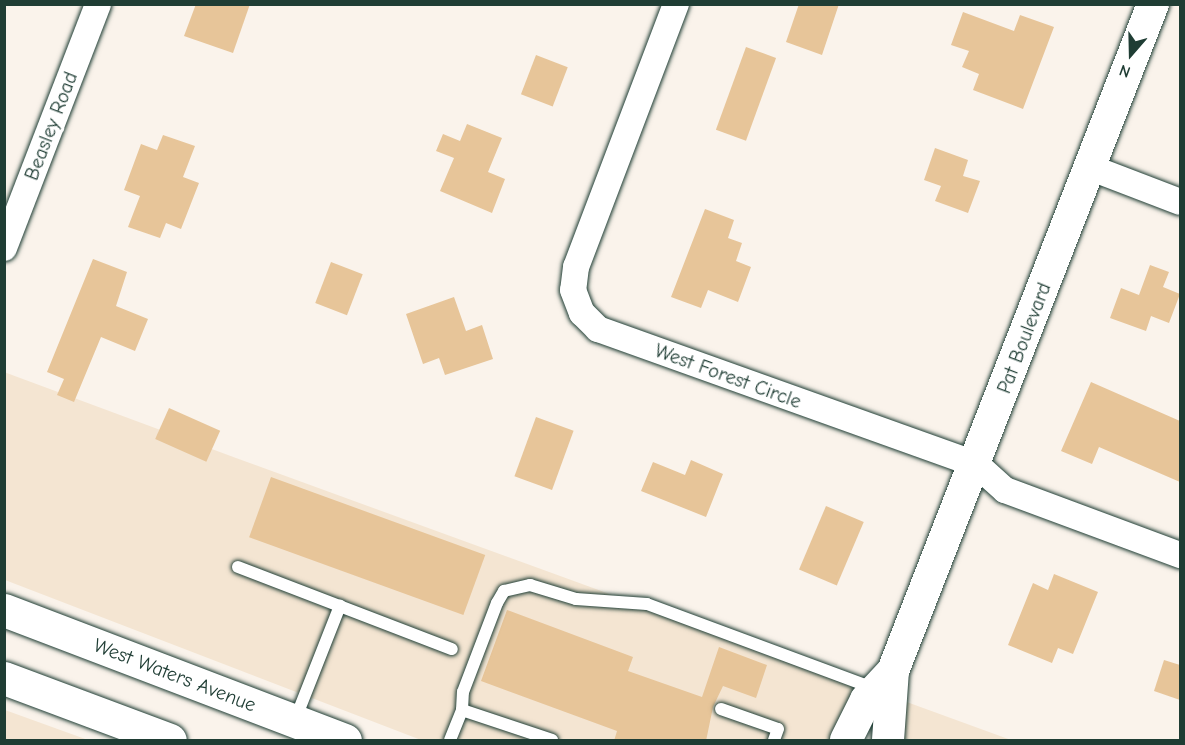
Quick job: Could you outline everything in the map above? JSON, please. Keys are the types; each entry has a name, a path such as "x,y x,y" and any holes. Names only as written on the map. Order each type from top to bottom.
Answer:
{"main road":[{"name":"West Waters Avenue","path":"4,610 291,731 345,741"},
{"path":"4,678 170,741"}],"street":[{"name":"Beasley Road","path":"4,248 98,4"},
{"name":"West Forest Circle","path":"676,4 576,267 573,290 582,314 598,329 976,465 1005,490 1180,555"},
{"name":"Pat Boulevard","path":"846,741 866,700 884,680 976,465 1153,4"},
{"path":"1089,167 1180,202"},
{"name":"Pat Boulevard","path":"884,680 888,741"}],"lane":[{"path":"238,567 452,649"},
{"path":"450,741 462,710 463,692 497,603 504,591 530,585 576,599 647,604 884,680"},
{"path":"291,731 340,606"},
{"path":"721,709 778,729 774,741"},
{"path":"462,710 552,741"}],"shaded area":[{"path":"4,372 862,686 833,740 421,740 5,580"},
{"path":"904,701 1011,740 901,740"},
{"path":"5,710 88,740 5,740"}],"building":[{"path":"196,4 250,4 233,53 184,36"},
{"path":"799,4 839,4 822,55 786,42"},
{"path":"963,12 1014,31 1020,15 1054,27 1023,109 973,90 979,74 962,67 969,51 951,45"},
{"path":"746,47 776,58 746,141 716,130"},
{"path":"536,55 568,67 553,106 521,94"},
{"path":"467,124 502,138 488,172 505,179 492,213 440,191 454,158 436,151 443,134 460,141"},
{"path":"163,135 195,146 183,177 199,183 181,229 166,223 160,238 128,227 140,196 124,190 141,144 157,150"},
{"path":"935,148 968,160 963,176 980,181 968,213 935,201 941,186 924,180"},
{"path":"705,209 734,220 728,238 742,243 736,261 751,267 738,302 708,290 701,308 671,297"},
{"path":"93,259 127,272 116,306 148,319 135,351 101,337 74,402 57,395 64,379 47,372"},
{"path":"331,262 363,274 347,315 315,303"},
{"path":"1150,265 1169,272 1163,287 1180,294 1169,323 1151,316 1146,331 1110,318 1121,288 1139,295"},
{"path":"454,297 466,331 482,325 493,359 445,375 439,358 423,364 406,314"},
{"path":"1091,382 1180,421 1180,482 1099,447 1092,464 1061,451"},
{"path":"169,408 220,431 206,462 155,439"},
{"path":"536,417 574,431 552,490 514,476"},
{"path":"691,460 723,474 706,517 641,491 653,462 685,475"},
{"path":"271,477 485,555 463,615 249,537"},
{"path":"826,506 864,522 837,586 799,570"},
{"path":"1054,574 1098,592 1073,654 1058,648 1052,663 1008,645 1033,583 1048,590"},
{"path":"507,610 633,657 628,671 702,697 719,647 767,665 756,698 723,686 713,707 706,741 614,741 617,731 481,681"},
{"path":"1164,660 1180,665 1180,700 1154,691"}]}
